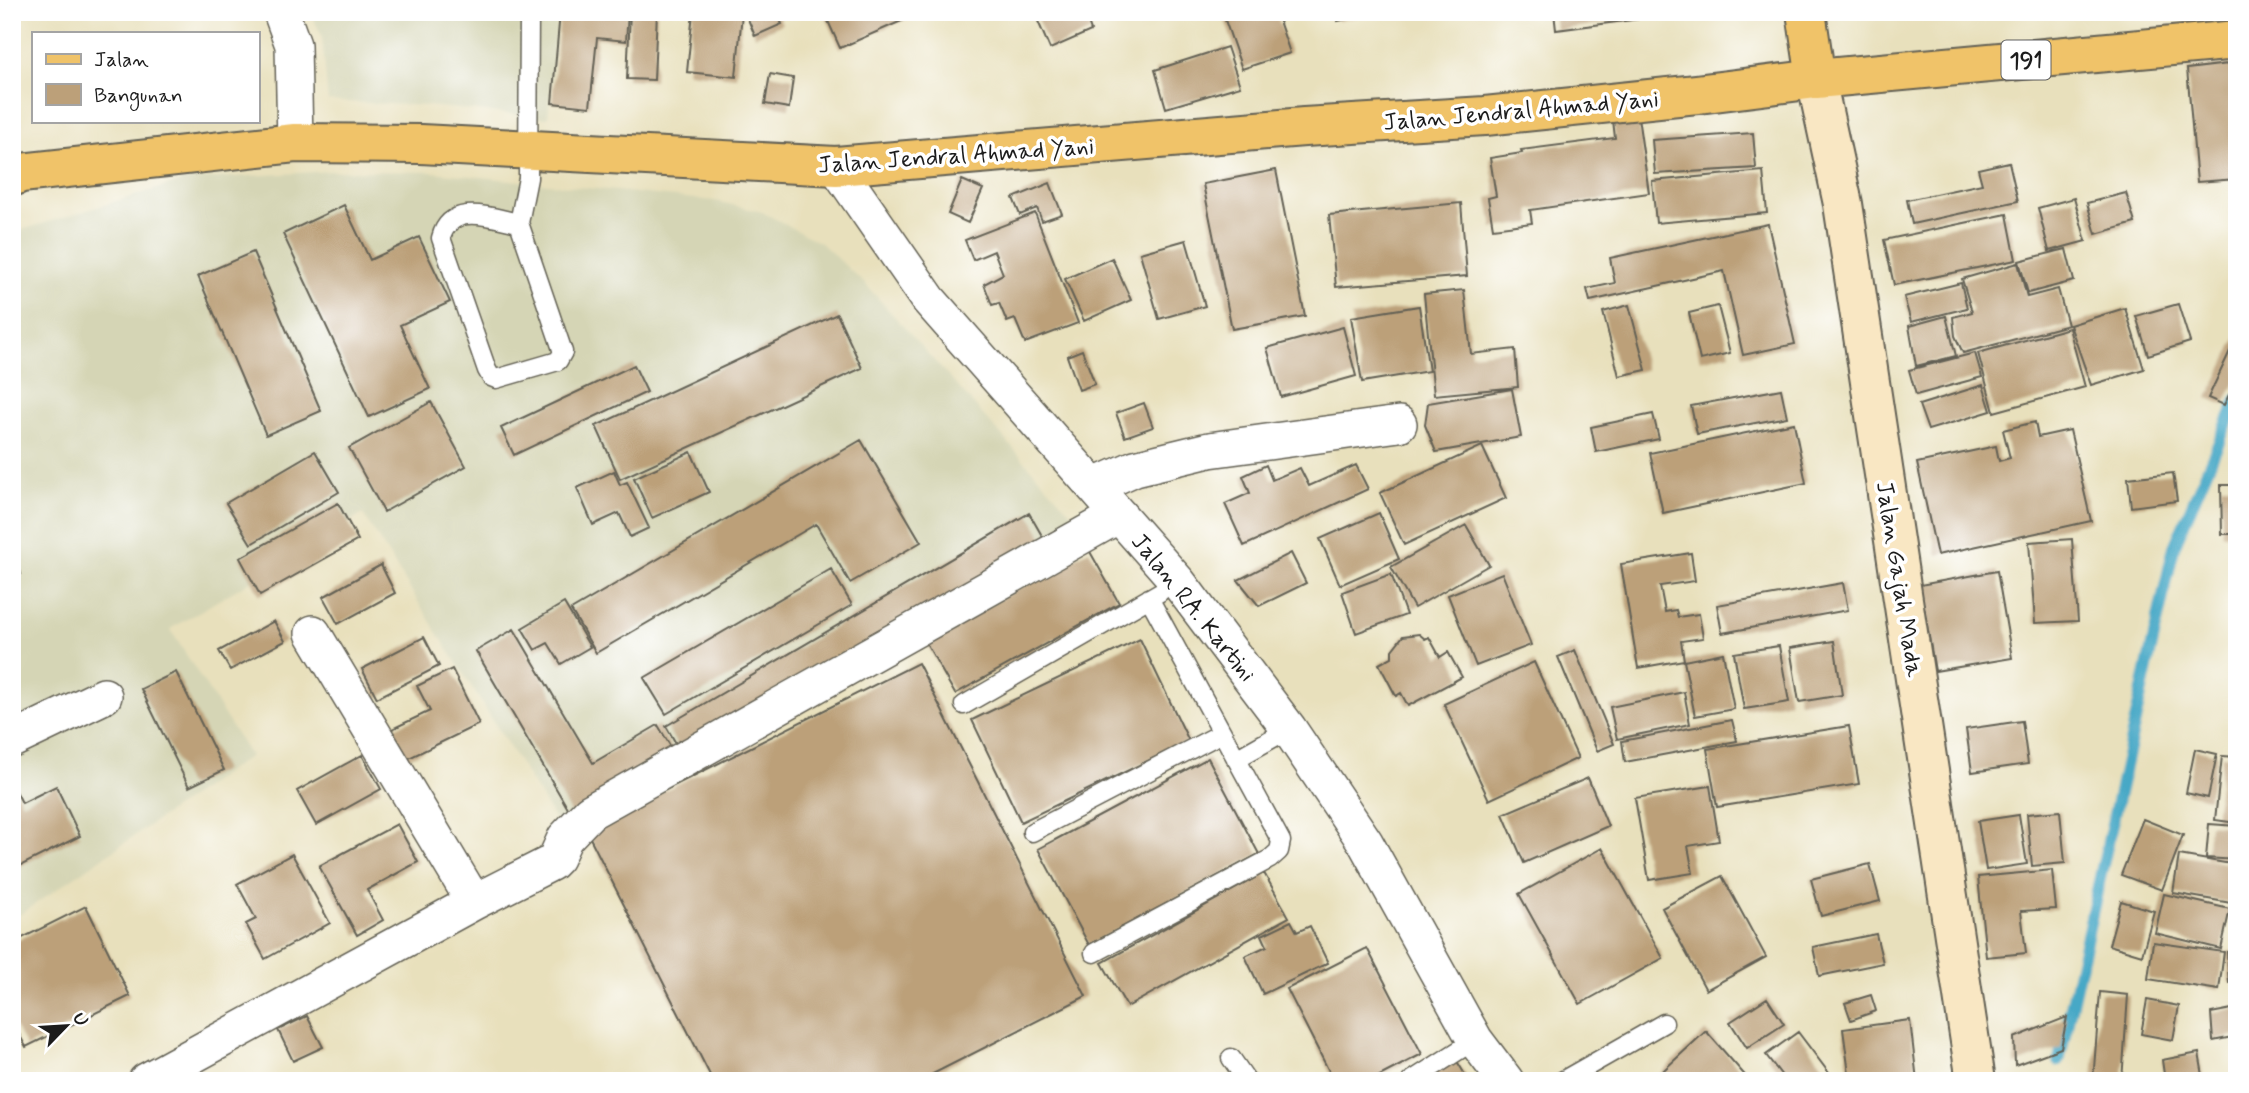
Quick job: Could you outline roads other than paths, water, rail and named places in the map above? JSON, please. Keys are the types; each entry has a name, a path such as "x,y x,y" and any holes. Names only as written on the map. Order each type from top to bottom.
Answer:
{"main road":[{"path":"1806,12 1816,79"},
{"name":"191","path":"1816,79 2237,40"},
{"name":"Jalan Jendral Ahmad Yani","path":"15,170 295,143 421,144 836,166 1304,127 1485,116 1816,79"}],"street":[{"path":"281,12 293,45 295,143"},
{"name":"Jalan Gajah Mada","path":"1816,79 1843,204 1976,1081"},
{"name":"Jalan RA. Kartini","path":"836,166 929,300 1095,486 1119,515 1164,590 1289,729 1365,842 1475,1040 1506,1081"},
{"path":"1095,486 1135,468 1209,450 1399,424"},
{"path":"146,1081 474,902 551,863 565,838 590,812 1119,515"},
{"path":"313,633 474,902"},
{"path":"12,740 104,696"}],"lane":[{"path":"519,223 468,213 449,222 441,238 487,370 491,377 496,379 558,361 563,352 519,223 528,178 528,12"},
{"path":"964,705 1164,590 1222,733 1281,841 1279,851 1270,859 1094,953"},
{"path":"1236,760 1289,729"},
{"path":"1032,832 1222,733"},
{"path":"1562,1081 1664,1023"},
{"path":"1411,1081 1475,1040"},
{"path":"1231,1058 1247,1081"}],"waterway":[{"path":"2059,1061 2174,547 2237,400"}]}
